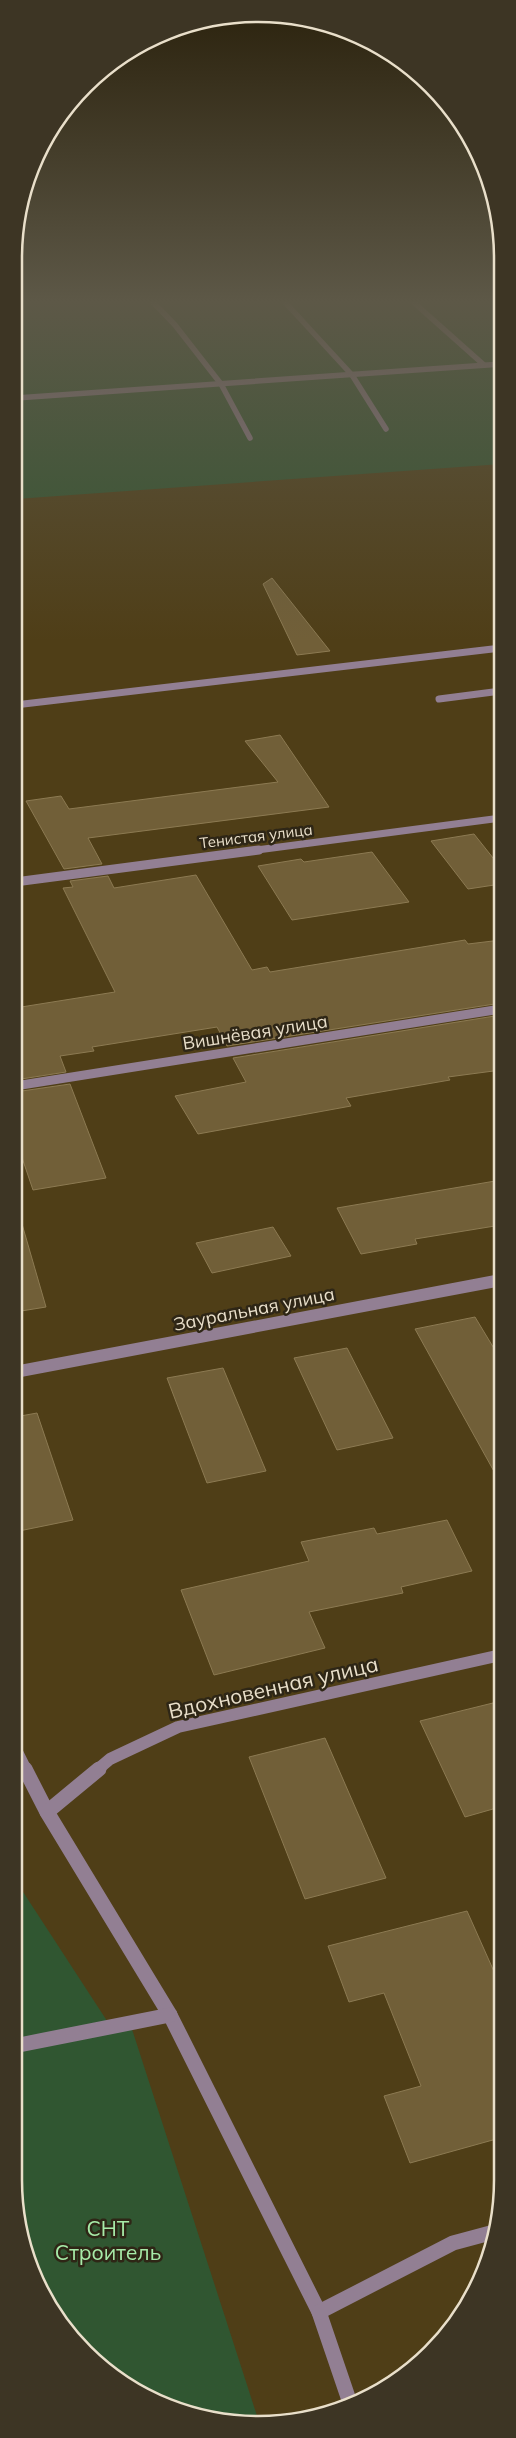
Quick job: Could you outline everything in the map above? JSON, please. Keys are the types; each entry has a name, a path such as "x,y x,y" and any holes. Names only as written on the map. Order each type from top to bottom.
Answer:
{"street":[{"path":"237,414 250,438"},
{"path":"376,414 386,429"},
{"path":"23,705 493,649"},
{"path":"439,699 493,692"},
{"name":"Тенистая улица","path":"23,881 493,819"},
{"name":"Вишнёвая улица","path":"23,1085 493,1010"},
{"name":"Зауральная улица","path":"23,1370 493,1282"},
{"name":"Вдохновенная улица","path":"47,1812 110,1759 178,1727 493,1657"},
{"path":"23,1764 47,1812 170,2015 319,2312 348,2398"},
{"path":"23,2044 170,2015"},
{"path":"319,2312 453,2243 487,2234"}],"green space":[{"path":"23,414 493,414 493,465 23,498"},
{"name":"СНТ Строитель","path":"23,1892 111,2027 130,2023 257,2416 212,2411 182,2403 168,2398 127,2376 91,2347 71,2323 54,2298 40,2270 27,2226 23,2195"}],"building":[{"path":"272,578 330,651 297,655 263,584"},
{"path":"280,735 329,807 88,838 102,864 64,869 26,801 61,796 69,809 278,782 245,741"},
{"path":"474,834 493,858 493,885 468,889 431,841"},
{"path":"372,852 409,902 292,920 258,866 301,859 304,862"},
{"path":"196,875 252,970 267,967 270,972 465,940 468,944 493,941 493,1004 227,1046 217,1027 92,1047 94,1051 60,1056 66,1072 23,1079 23,1007 115,992 63,888 73,887 70,881 108,876 114,888"},
{"path":"493,1016 493,1071 448,1077 450,1080 346,1098 351,1106 198,1134 175,1096 246,1082 233,1058"},
{"path":"70,1084 106,1178 33,1190 23,1161 23,1091"},
{"path":"493,1181 493,1226 415,1239 417,1244 361,1254 337,1208"},
{"path":"23,1227 46,1307 23,1311"},
{"path":"273,1227 291,1256 212,1273 196,1243"},
{"path":"475,1317 493,1347 493,1470 415,1329"},
{"path":"347,1348 393,1438 337,1450 294,1358"},
{"path":"223,1368 266,1471 207,1483 167,1378"},
{"path":"37,1413 73,1520 23,1530 23,1416"},
{"path":"447,1520 472,1571 401,1587 403,1593 309,1612 325,1648 214,1675 181,1590 309,1561 301,1542 374,1528 377,1534"},
{"path":"493,1703 493,1809 465,1817 420,1721"},
{"path":"325,1738 386,1878 305,1899 249,1757"},
{"path":"467,1911 493,1969 493,2140 410,2163 384,2096 421,2086 384,1993 349,2002 328,1946"}]}
